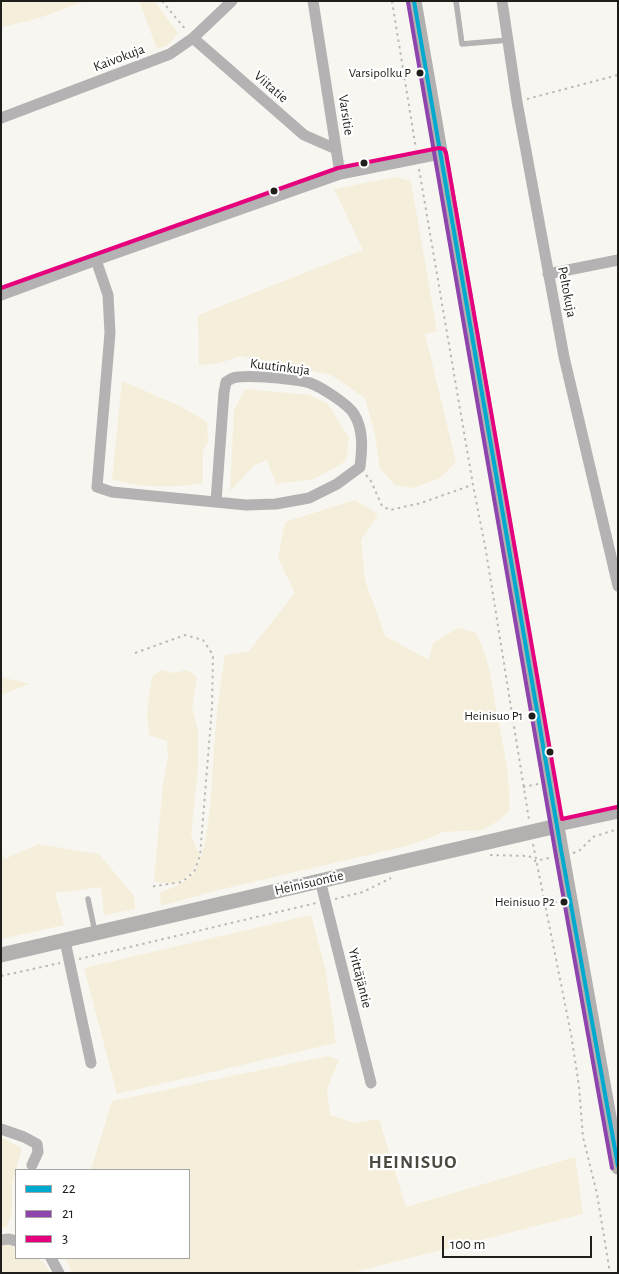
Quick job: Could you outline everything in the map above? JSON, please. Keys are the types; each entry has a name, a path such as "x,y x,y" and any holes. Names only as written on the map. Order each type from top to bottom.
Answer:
{"main road":[{"path":"414,1 618,1167"},
{"name":"Heinisuontie","path":"1,955 557,826"}],"street":[{"name":"Kaivokuja","path":"1,118 170,54 193,38 232,1"},
{"name":"Varsitie","path":"313,1 340,174"},
{"name":"Peltokuja","path":"502,1 517,102 564,357 614,554 618,586"},
{"name":"Viitatie","path":"193,38 304,135 336,149"},
{"path":"1,295 340,174 440,154"},
{"path":"96,260 108,295 110,333 97,487 112,492 246,505 276,504 309,498 337,484 360,467"},
{"path":"548,274 618,260"},
{"name":"Kuutinkuja","path":"216,501 224,392 226,382 234,378 248,377 289,380 311,384 333,396 354,413 360,428 362,446 360,467"},
{"name":"Heinisuontie","path":"557,826 618,813"},
{"name":"Yrittäjäntie","path":"320,880 371,1083"},
{"path":"65,941 90,1063"},
{"path":"1,1129 37,1144 38,1152 32,1166"},
{"path":"1,1240 15,1241"},
{"path":"52,1259 59,1273"}],"lane":[{"path":"456,1 462,44 509,40"},
{"path":"88,899 96,934"}],"path":[{"path":"162,1 193,38"},
{"path":"392,1 417,158 486,551 535,860 571,1034 579,1086 583,1137 597,1194 610,1273"},
{"path":"517,102 618,76"},
{"path":"360,467 371,480 382,506 390,510 421,503 473,485"},
{"path":"135,653 185,635 203,640 213,655 212,708 200,856 194,872 182,882 149,887"},
{"path":"484,856 502,854 529,856 535,860 562,855 579,851 593,838 618,829"},
{"path":"1,976 363,892 394,876"},
{"path":"544,903 555,899 556,903"}],"shaded area":[{"path":"1,1 85,1 36,19 1,27"},
{"path":"139,1 154,1 178,33 168,45 157,49"},
{"path":"395,177 411,181 437,332 425,334 456,462 440,478 414,488 395,485 380,468 375,435 365,398 331,375 241,356 216,364 199,365 198,315 363,250 334,189"},
{"path":"122,381 178,405 207,422 208,443 203,450 203,483 157,486 134,484 112,479"},
{"path":"245,389 309,395 328,404 349,438 346,461 314,479 276,484 267,460 255,465 230,491 234,410"},
{"path":"355,500 378,514 361,540 365,580 385,636 429,660 433,643 458,628 476,633 485,655 493,688 507,767 509,811 498,821 482,830 443,832 406,846 214,891 161,906 160,893 178,885 193,874 204,846 208,828 216,725 225,655 249,651 295,593 278,558 285,522"},
{"path":"161,670 174,673 187,670 197,677 192,707 198,730 198,768 191,835 200,856 188,876 183,880 170,883 154,881 163,783 168,758 167,741 149,735 147,713 152,677"},
{"path":"1,677 30,684 1,695"},
{"path":"38,844 99,854 134,896 135,909 104,915 101,887 55,893 64,925 1,939 1,854 5,859"},
{"path":"311,915 326,972 336,1043 117,1094 84,968"},
{"path":"328,1056 339,1060 327,1089 330,1115 355,1123 379,1119 406,1207 575,1157 583,1214 351,1273 72,1273 66,1259 190,1259 190,1169 91,1169 112,1101"},
{"path":"3,1138 22,1149 12,1184 12,1212 7,1227 1,1228 1,1139"},
{"path":"1,1244 15,1246 15,1259 40,1260 50,1273 1,1273"}],"transit line":[{"name":"22","path":"414,1 562,855 618,1166"},
{"name":"21","path":"408,2 612,1168"},
{"name":"3","path":"1,288 338,168 439,148 444,149 562,819 617,807"}],"place":[{"name":"Varsipolku P","path":"420,73"},
{"name":"Heinisuo P1","path":"532,716"},
{"name":"Heinisuo P2","path":"564,902"}],"district":[{"name":"HEINISUO","path":"413,1162"}]}
